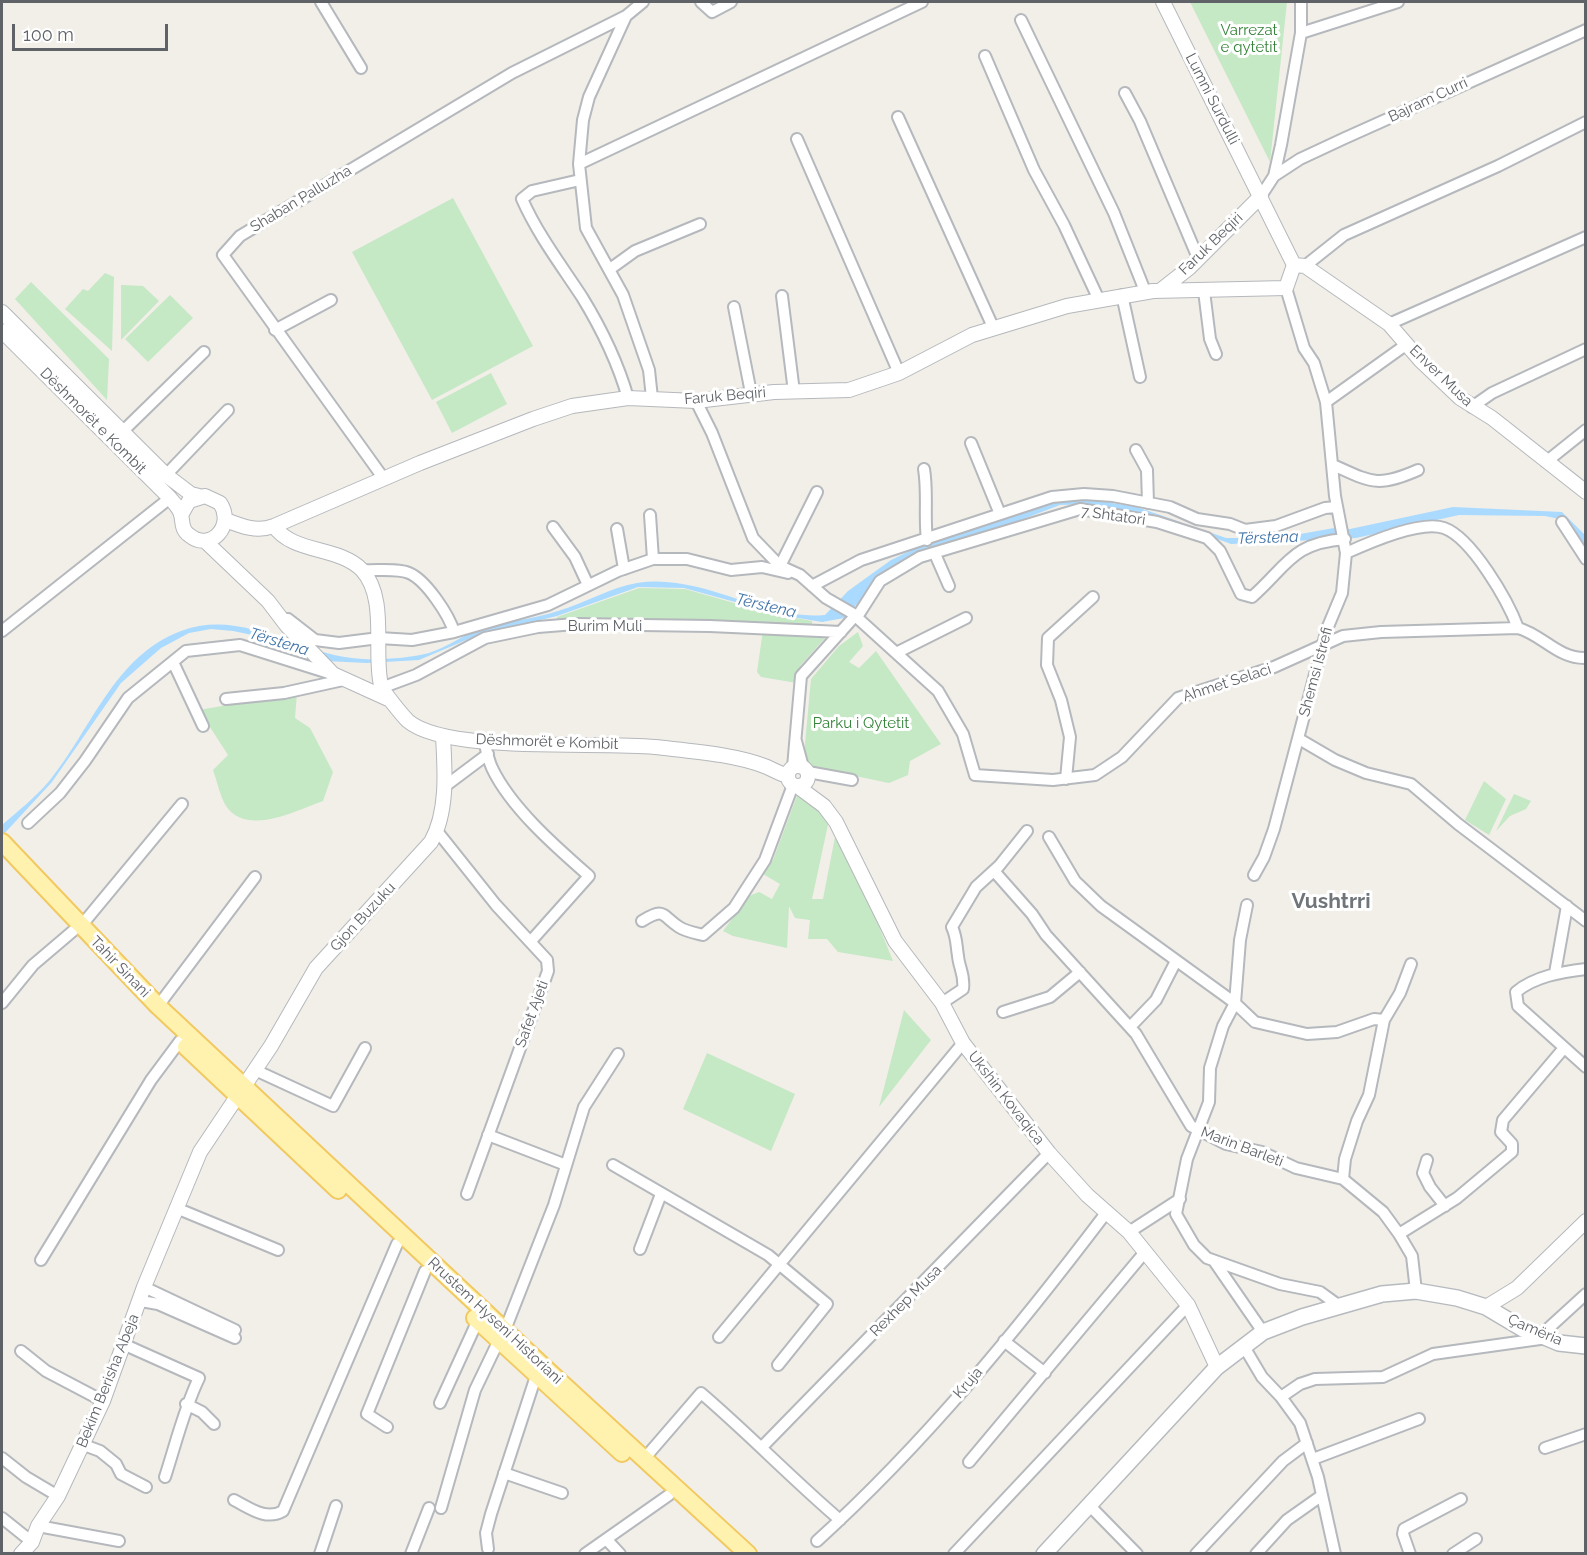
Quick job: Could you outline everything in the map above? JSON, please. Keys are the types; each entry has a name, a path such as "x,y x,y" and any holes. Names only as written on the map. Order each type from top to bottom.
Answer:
{"main road":[{"name":"Tahir Sinani","path":"2,842 9,861 158,1006 241,1092"},
{"name":"Tahir Sinani","path":"77,929 180,1041 241,1092"},
{"name":"Rrustem Hyseni Historiani","path":"241,1092 425,1271 478,1320 502,1335 536,1376 733,1554"},
{"name":"Rrustem Hyseni Historiani","path":"241,1092 502,1335 645,1459 748,1554"},
{"name":"Çamëria","path":"1044,1554 1217,1367 1263,1332 1338,1305 1382,1294 1416,1291 1457,1298 1486,1307 1559,1343 1586,1346"}],"street":[{"path":"321,2 362,68"},
{"path":"643,2 626,16 589,97 583,120 579,164 586,228 610,269 635,328 652,382 652,398"},
{"path":"701,2 712,12 731,2"},
{"path":"579,164 922,2"},
{"name":"Lumni Surdulli","path":"1163,2 1261,196"},
{"path":"1300,265 1261,196 1274,176 1301,33 1301,2"},
{"path":"1301,33 1398,2"},
{"name":"Shaban Palluzha","path":"384,479 223,255 240,236 512,74 626,16"},
{"path":"1021,20 1114,213 1145,291"},
{"name":"Bajram Curri","path":"1274,176 1300,159 1586,30"},
{"path":"985,56 1034,170 1064,225 1098,300"},
{"path":"1125,93 1194,263 1188,278 1199,291 1215,354"},
{"path":"897,117 993,327"},
{"path":"1286,288 1300,265 1344,235 1498,166 1586,122"},
{"path":"797,139 899,373"},
{"path":"580,180 532,191 522,199 532,222 584,300 621,372 628,398"},
{"name":"Faruk Beqiri","path":"1161,290 1194,263 1261,196"},
{"path":"610,269 635,251 700,225"},
{"path":"1389,324 1586,237"},
{"name":"Enver Musa","path":"1300,265 1389,324 1420,361 1472,407 1492,418 1586,492"},
{"name":"Faruk Beqiri","path":"226,520 245,528 264,530 291,520 328,501 532,419 572,406 628,398 696,401 751,393 849,390 899,373 954,342 1043,312 1145,291 1286,288"},
{"name":"Shemsi Istrefi","path":"1254,876 1274,829 1331,617 1342,593 1346,553 1345,539 1336,507 1326,402 1314,363 1304,348 1286,288"},
{"path":"1122,295 1140,377"},
{"path":"782,296 794,392"},
{"path":"275,330 331,300"},
{"path":"734,307 751,393"},
{"name":"Dëshmorët e Kombit","path":"2,312 18,337 102,421 170,498 181,515"},
{"name":"Dëshmorët e Kombit","path":"2,331 18,337"},
{"path":"1326,402 1407,344"},
{"path":"1472,407 1492,393 1586,349"},
{"name":"Dëshmorët e Kombit","path":"122,432 204,352"},
{"path":"696,401 712,433 753,538 780,566 800,575 826,598 855,615 896,653 966,618"},
{"name":"Dëshmorët e Kombit","path":"166,475 228,410"},
{"name":"Dëshmorët e Kombit","path":"102,421 122,432 166,475 198,496"},
{"path":"1546,462 1586,430"},
{"path":"971,443 1000,514"},
{"path":"1136,450 1147,470 1148,503"},
{"path":"1333,465 1373,483 1395,480 1418,470"},
{"path":"924,469 928,496 925,521 927,540"},
{"path":"780,566 817,492"},
{"path":"812,586 861,560 927,540 949,529 1052,497 1084,494 1113,496 1170,507 1197,519 1230,524 1245,530 1276,526 1325,508 1336,507"},
{"path":"205,541 220,533 226,520 220,503 210,497 198,496 185,505 181,515 185,532 195,539 205,541 268,601 315,640 339,643 412,640 454,632 548,605 624,569 653,559 687,560 731,570 762,567 800,575"},
{"path":"2,631 170,498"},
{"name":"7 Shtatori","path":"798,774 796,741 801,676 841,632 880,581 920,557 1080,508 1157,522 1207,538 1220,551 1241,594 1252,597 1295,553 1314,543 1345,539"},
{"path":"650,514 653,559"},
{"path":"291,520 289,534 296,542"},
{"path":"1562,522 1586,559"},
{"path":"274,526 283,537 339,556 362,570 409,573 430,591 450,620 454,632"},
{"path":"1346,553 1405,532 1431,526 1444,528 1458,536 1480,561 1513,614 1518,628 1530,631 1560,653 1572,658 1586,658"},
{"path":"553,527 575,557 588,585"},
{"path":"617,529 624,569"},
{"path":"935,554 949,586"},
{"path":"362,570 377,603 381,682 393,702"},
{"path":"1065,779 1070,737 1062,700 1047,665 1048,638 1093,597"},
{"path":"268,601 286,626 334,674"},
{"name":"Burim Muli","path":"381,682 416,675 485,638 538,627 575,624 710,626 841,632"},
{"name":"Ahmet Selaci","path":"896,653 938,692 963,734 975,775 1065,779 1084,778 1104,771 1122,757 1178,698 1274,667 1324,642 1342,636 1381,632 1518,628"},
{"path":"28,824 60,793 128,699 186,651 240,645 334,674"},
{"path":"173,662 203,726"},
{"path":"226,699 284,693 334,674"},
{"name":"Dëshmorët e Kombit","path":"334,674 393,702 409,722 443,737 486,747 653,747 712,754 768,767 775,765 798,774"},
{"name":"Gjon Buzuku","path":"241,1092 316,968 410,866 437,831 444,787 443,737"},
{"path":"1299,739 1335,760 1366,773 1411,784 1473,836 1586,921"},
{"path":"444,787 486,747 492,768 513,798 548,839 589,876 531,941"},
{"path":"642,921 655,913 667,915 679,927 703,935 734,908 765,860 798,774 852,780"},
{"name":"Ukshin Kovaqica","path":"798,774 840,828 895,941 942,1003 963,1043 1048,1153 1106,1213 1129,1233 1188,1305 1217,1367"},
{"path":"2,1003 33,965 77,929 182,804"},
{"name":"Safet Ajeti","path":"437,831 496,904 547,960 548,971 467,1194"},
{"path":"942,1003 963,989 965,977 958,957 958,941 952,927 976,887 994,871 1027,831"},
{"path":"1049,837 1075,881 1101,906 1235,1003 1255,1022 1307,1034 1337,1032 1374,1019 1384,1020"},
{"name":"Marin Barleti","path":"994,871 1130,1027 1171,1090 1179,1108 1197,1131 1226,1144 1262,1152 1296,1168 1343,1179 1383,1212 1399,1234 1412,1256 1416,1291"},
{"path":"158,1006 255,877"},
{"path":"1247,905 1240,940 1235,1003 1223,1026 1210,1068 1209,1102 1187,1159 1176,1214 1177,1220 1206,1258 1280,1284 1320,1292 1338,1305"},
{"path":"1555,973 1567,906"},
{"path":"1130,1027 1156,1000 1176,962"},
{"path":"1343,1179 1351,1140 1369,1095 1384,1020 1400,993 1411,964"},
{"path":"1586,969 1555,973 1523,986 1516,992 1515,999 1518,1005 1586,1067"},
{"path":"1003,1012 1050,997 1080,972"},
{"path":"41,1260 151,1080 180,1041"},
{"path":"719,1337 963,1043"},
{"path":"255,1070 333,1106 365,1048"},
{"path":"1399,1234 1445,1206 1512,1152 1512,1144 1501,1132 1503,1120 1564,1048"},
{"path":"441,1509 475,1390 502,1335 566,1165 584,1107 618,1054"},
{"name":"Bekim Berisha Abeja","path":"21,1554 32,1542 38,1526 58,1496 84,1445 200,1152 241,1092"},
{"path":"488,1135 566,1165"},
{"name":"Rexhep Musa","path":"762,1447 1048,1153"},
{"path":"1427,1160 1423,1173 1430,1187 1445,1206"},
{"path":"613,1165 768,1256 827,1304 778,1365"},
{"path":"639,1249 661,1194"},
{"path":"1129,1233 1180,1198"},
{"path":"176,1208 278,1251"},
{"name":"Kruja","path":"817,1541 894,1467 1004,1341 1106,1213"},
{"path":"1486,1307 1517,1288 1586,1221"},
{"path":"234,1500 265,1516 275,1516 283,1511 397,1244"},
{"path":"969,1462 1145,1252"},
{"path":"1213,1261 1263,1332"},
{"name":"Rrustem Hyseni Historiani","path":"387,1427 367,1414 425,1271"},
{"path":"142,1294 235,1334"},
{"path":"1281,1397 1300,1384 1315,1379 1383,1377 1433,1354 1544,1337 1586,1294"},
{"path":"954,1554 1188,1305"},
{"name":"Rrustem Hyseni Historiani","path":"440,1403 478,1320"},
{"path":"1004,1341 1045,1373"},
{"path":"123,1344 199,1378 186,1404 180,1432 165,1476"},
{"path":"1243,1345 1262,1377 1281,1397 1300,1423 1313,1459 1335,1554"},
{"path":"21,1351 46,1371 103,1401"},
{"path":"488,1549 486,1533 536,1376"},
{"path":"645,1459 701,1393 762,1447 802,1488 840,1520"},
{"path":"186,1404 202,1412 214,1424"},
{"path":"1313,1459 1419,1419"},
{"path":"1545,1448 1586,1434"},
{"path":"1196,1554 1283,1461 1307,1443"},
{"path":"84,1445 100,1452 116,1464 121,1474 146,1487"},
{"path":"2,1458 26,1477 58,1496"},
{"path":"504,1473 562,1492"},
{"path":"585,1554 669,1495"},
{"path":"1256,1554 1287,1520 1322,1496"},
{"path":"1410,1554 1402,1534 1404,1529 1461,1499"},
{"path":"1089,1505 1137,1554"},
{"path":"320,1554 336,1506"},
{"path":"411,1554 429,1508"},
{"path":"2,1518 32,1542"},
{"path":"38,1526 118,1541"},
{"path":"1453,1554 1476,1539"},
{"path":"607,1540 620,1554"}],"green space":[{"name":"Varrezat e qytetit","path":"1190,2 1287,2 1270,162"},
{"path":"453,198 533,346 432,400 352,252"},
{"path":"105,273 114,277 112,351 65,309 83,289 88,291"},
{"path":"31,282 109,359 107,400 15,299"},
{"path":"121,285 143,286 159,301 121,340"},
{"path":"170,295 193,318 148,362 125,339"},
{"path":"491,373 507,404 452,433 436,402"},
{"path":"639,588 685,589 769,613 812,621 812,628 556,625 557,617"},
{"path":"763,630 822,635 825,638 800,666 797,683 761,677 757,672"},
{"name":"Parku i Qytetit","path":"858,632 863,646 849,662 859,668 876,651 941,744 910,761 908,775 889,783 803,765 811,679 839,646"},
{"path":"297,693 295,718 310,728 333,772 323,801 286,815 246,820 235,815 226,806 220,793 213,770 228,755 199,710"},
{"path":"1484,781 1506,799 1489,835 1465,820"},
{"path":"805,790 829,820 812,899 823,899 835,837 865,892 893,961 838,952 827,939 808,939 810,920 795,918 789,906 787,948 733,936 723,931 749,896 759,892 772,899 780,884 763,874 773,860 798,793"},
{"path":"1514,794 1531,801 1526,809 1510,816 1496,831"},
{"path":"904,1010 931,1040 879,1107"},
{"path":"707,1053 795,1094 771,1151 683,1109"}],"water":[{"name":"Tërstena","path":"1094,500 1137,507 1226,538 1278,538 1334,528 1350,529 1453,507 1562,512 1585,535 1585,553 1564,520 1545,516 1459,515 1356,538 1231,544 1163,519 1091,504 1060,505 889,570 844,618 822,622 786,616 684,588 638,587 557,616 478,635 419,660 367,663 325,661 267,638 211,629 189,633 161,648 121,683 52,782 2,836 2,825 50,780 121,676 138,658 158,643 181,631 204,625 227,625 273,635 340,656 363,659 396,658 429,653 476,631 558,611 627,585 662,582 709,590 778,611 802,615 825,615 848,591 891,560 918,547 1055,501"}],"district":[{"name":"Vushtrri","path":"1331,902"}]}
